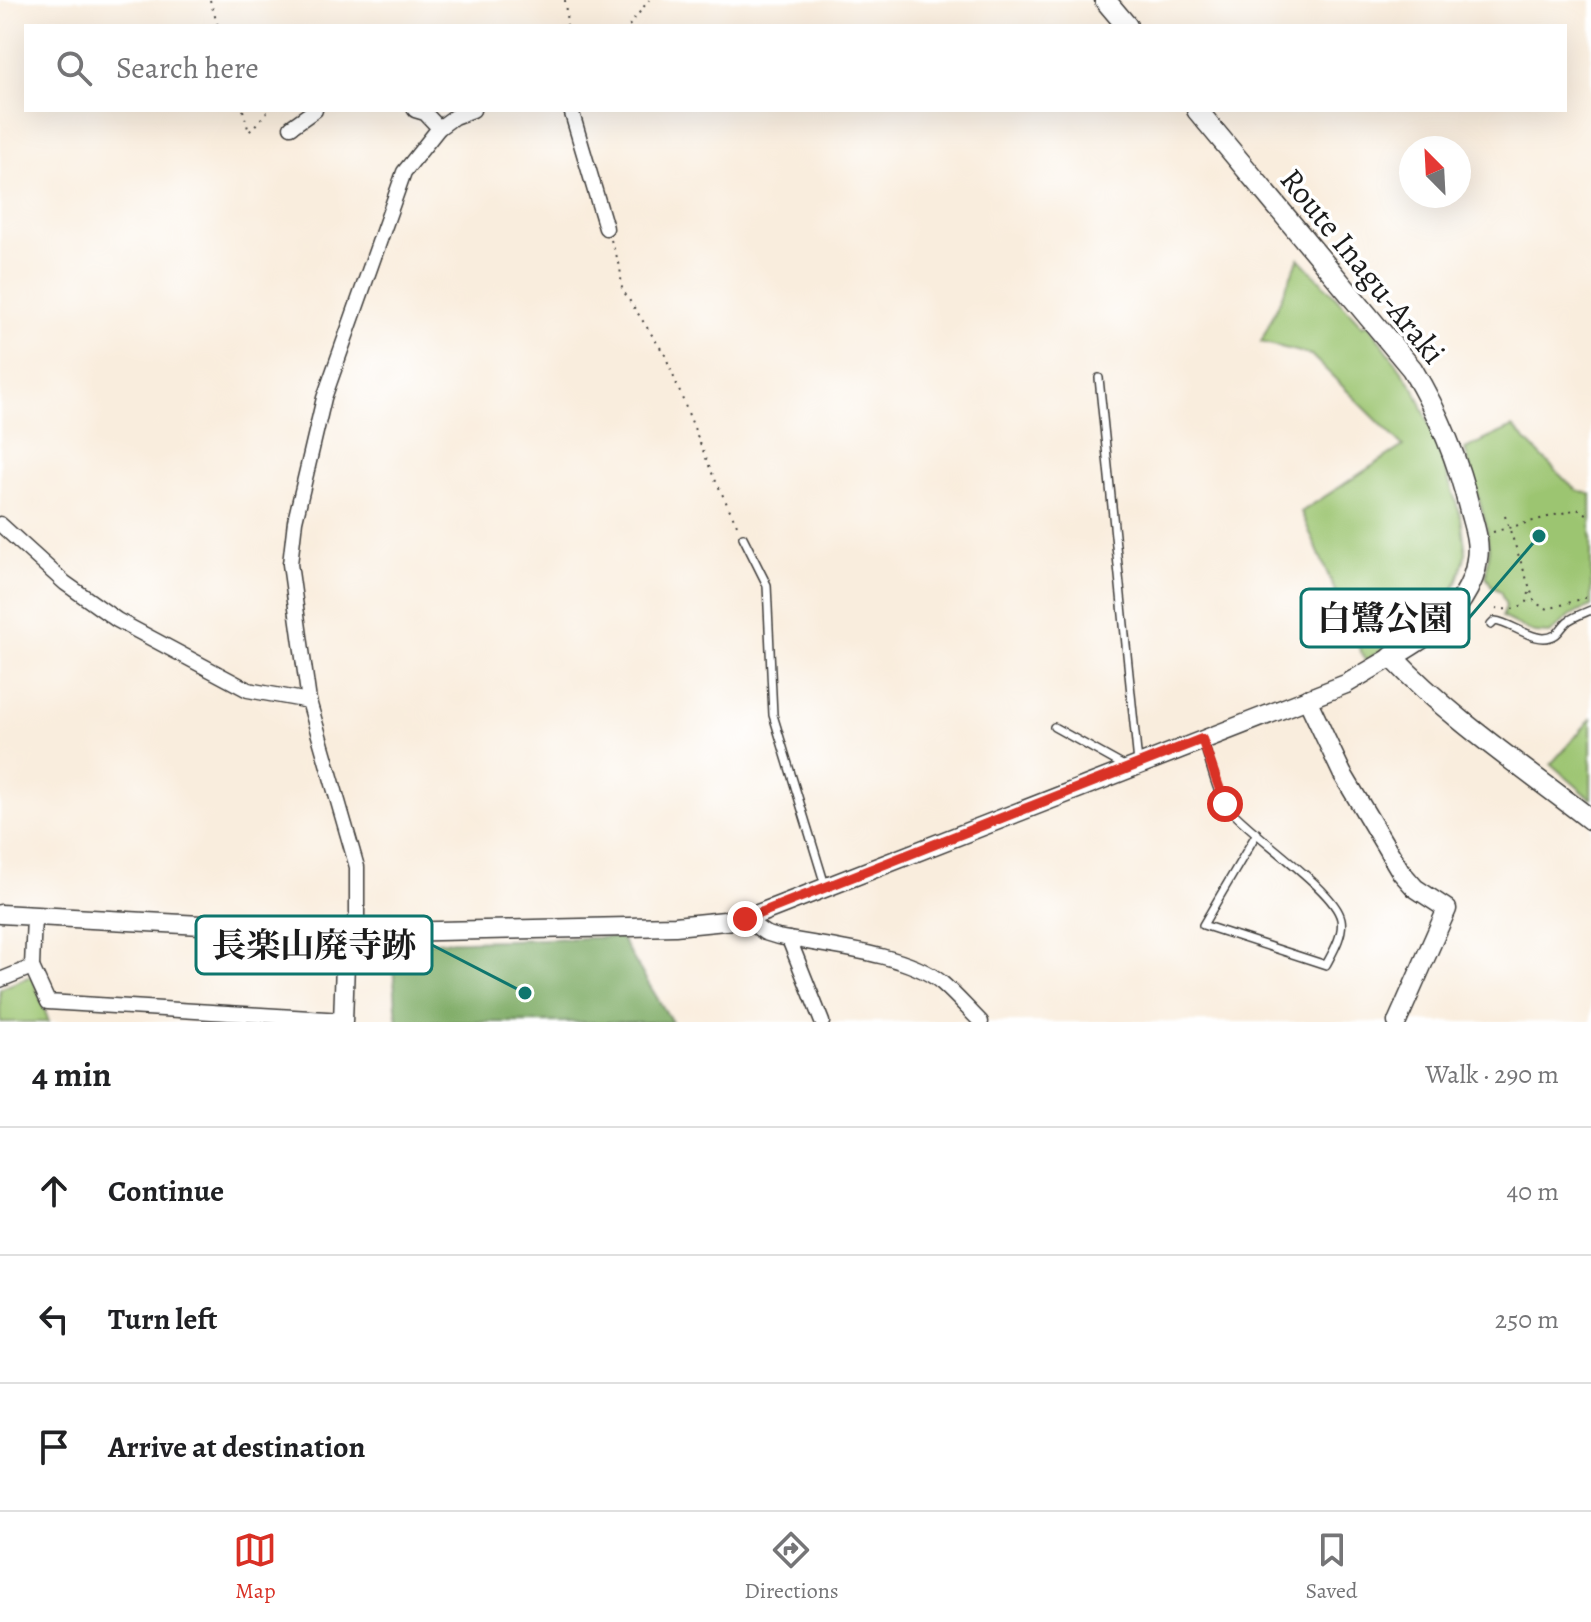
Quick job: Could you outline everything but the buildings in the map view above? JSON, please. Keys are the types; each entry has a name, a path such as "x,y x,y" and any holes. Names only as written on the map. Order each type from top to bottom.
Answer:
{"main road":[{"path":"1105,0 1125,24"},
{"name":"Route Inagu-Araki","path":"1199,112 1412,369 1430,398 1451,447 1475,529 1477,560 1464,597 1453,612 1437,628 1392,657"},
{"path":"1392,657 1412,679 1472,730 1591,820"}],"street":[{"path":"291,127 312,112"},
{"path":"422,112 439,128"},
{"path":"34,916 32,967 48,1002 343,1021 346,933 357,917 357,867 309,701 290,564 295,521 324,398 404,172 439,128 468,112"},
{"path":"572,112 606,228"},
{"path":"0,524 65,583 117,620 248,690 309,701"},
{"path":"0,914 346,933 675,926 745,919 1362,677 1392,657"},
{"path":"1307,699 1342,773 1401,872 1415,888 1447,909 1397,1022"},
{"path":"745,919 765,933 889,958 928,974 940,981 981,1022"},
{"path":"789,939 822,1022"},
{"path":"0,980 32,967"}],"lane":[{"path":"1099,378 1133,766"},
{"path":"743,537 767,585 773,715 826,887"},
{"path":"1491,625 1495,621 1503,622 1535,636 1549,637 1556,635 1568,621 1591,610"},
{"path":"1054,727 1133,766"},
{"path":"1202,739 1225,804 1257,833 1335,904 1342,921 1335,950 1326,965 1203,925 1257,833"}],"path":[{"path":"210,0 217,24"},
{"path":"565,0 567,24"},
{"path":"631,24 649,0"},
{"path":"244,112 249,132 267,112"},
{"path":"606,228 620,266 622,289 665,355 712,473 743,537"},
{"path":"1484,535 1577,509 1591,516"},
{"path":"1505,516 1535,603 1548,609 1591,596"},
{"path":"1496,608 1518,608 1527,602 1529,590"}],"green space":[{"path":"1299,258 1363,326 1368,324 1415,389 1461,517 1466,553 1458,581 1440,610 1365,661 1301,512 1403,446 1311,355 1261,342"},
{"path":"1513,427 1568,483 1577,490 1591,494 1591,607 1571,615 1550,634 1534,633 1502,617 1506,606 1500,591 1492,587 1486,576 1489,548 1486,525 1465,449"},
{"path":"1591,719 1591,799 1551,764"},
{"path":"620,937 672,1022 397,1022 393,964 402,948 427,942"},
{"path":"28,977 33,978 49,1022 0,1022 0,989"}],"place":[{"name":"白鷺公園","path":"1539,536"},
{"name":"長楽山廃寺跡","path":"525,993"}],"route":[{"path":"745,919 1202,739 1225,804"}]}
